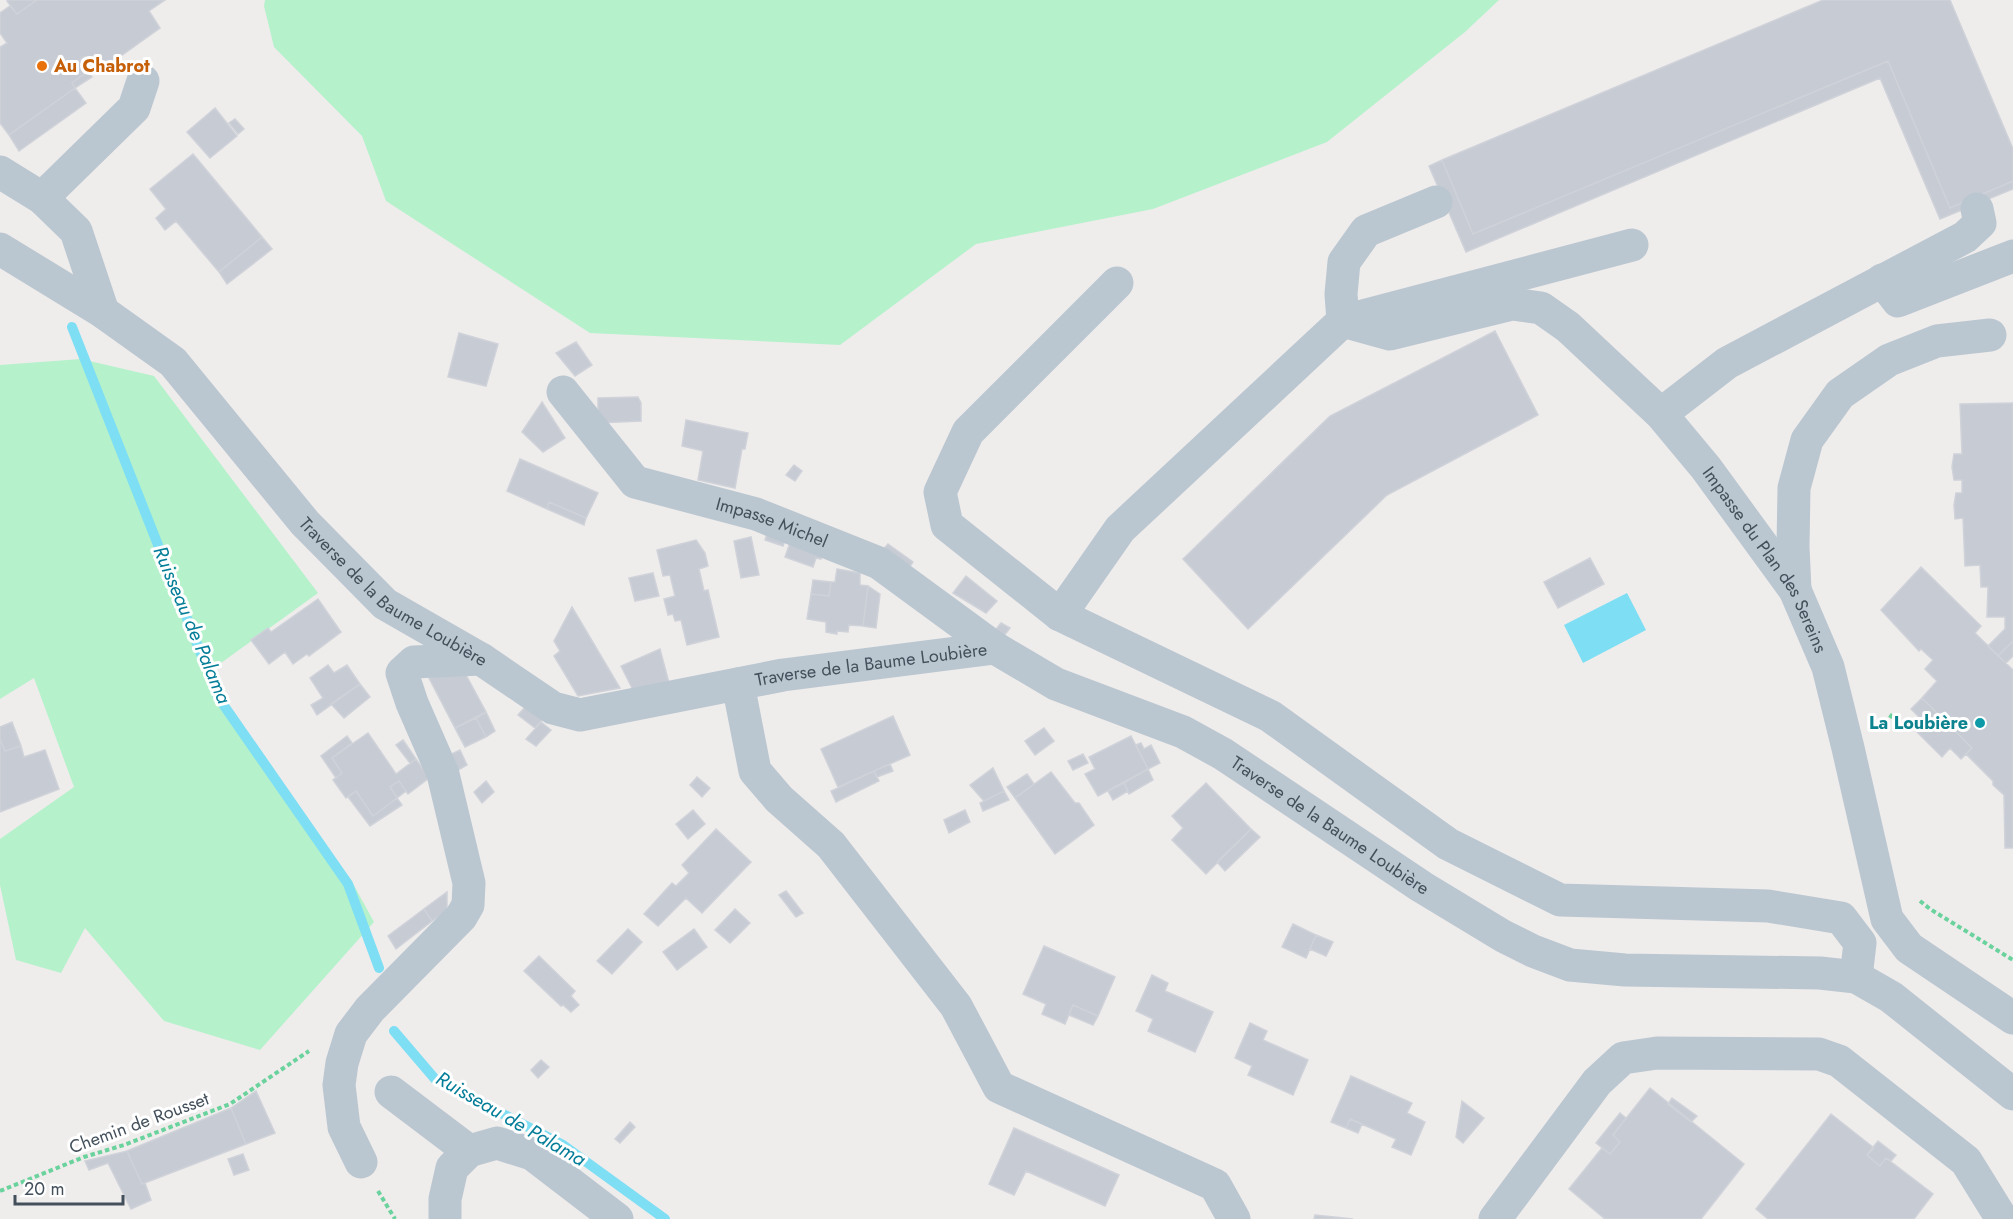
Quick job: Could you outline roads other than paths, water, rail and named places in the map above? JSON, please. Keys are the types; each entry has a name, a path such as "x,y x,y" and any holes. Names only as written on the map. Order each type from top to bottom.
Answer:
{"street":[{"path":"42,198 134,108 143,81"},
{"path":"0,172 42,198 76,231 103,312"},
{"path":"1343,321 1341,294 1344,262 1366,231 1436,202"},
{"path":"1661,414 1727,363 1965,237 1980,223 1977,209"},
{"path":"1060,615 1120,529 1343,321 1632,245"},
{"name":"Traverse de la Baume Loubière","path":"0,249 103,312 173,362 305,523 385,604 481,659 553,708 580,715 783,675 995,648 1056,684 1182,732 1222,754 1413,881 1473,918 1503,936 1561,962 1570,965 1625,970 1820,973 1856,977 1891,997 2013,1094"},
{"path":"1882,280 1898,301 2013,256"},
{"path":"1117,283 968,432 940,492 947,525 1060,615 1270,716 1448,844 1560,900 1768,906 1841,918 1860,943 1856,977"},
{"name":"Impasse du Plan des Sereins","path":"1343,321 1390,334 1512,304 1541,308 1568,327 1661,414 1706,468 1795,590 1828,667 1887,919 1909,948 2013,1018"},
{"path":"1795,590 1794,488 1807,440 1840,394 1889,360 1937,341 1990,335"},
{"name":"Impasse Michel","path":"563,392 635,482 756,514 879,563 995,648"},
{"path":"361,1162 344,1127 339,1085 342,1063 351,1034 369,1010 461,917 468,905 470,883 443,774 402,674 414,662 481,659"},
{"path":"738,684 755,771 779,799 831,845 956,1006 999,1087 1215,1185 1234,1219"},
{"path":"1495,1219 1597,1082 1623,1058 1658,1053 1819,1053 1839,1061 1966,1161 2002,1219"},
{"path":"391,1092 470,1151"},
{"path":"445,1219 445,1200 452,1167 470,1151 497,1143 532,1154 617,1219"}],"water":[{"path":"1627,593 1646,630 1583,663 1564,625"}],"waterway":[{"name":"Ruisseau de Palama","path":"72,327 218,697 348,884 379,968"},
{"name":"Ruisseau de Palama","path":"394,1031 435,1079 563,1145 665,1219"}],"place":[{"name":"Au Chabrot","path":"42,66"},
{"name":"La Loubière","path":"1980,723"}]}
